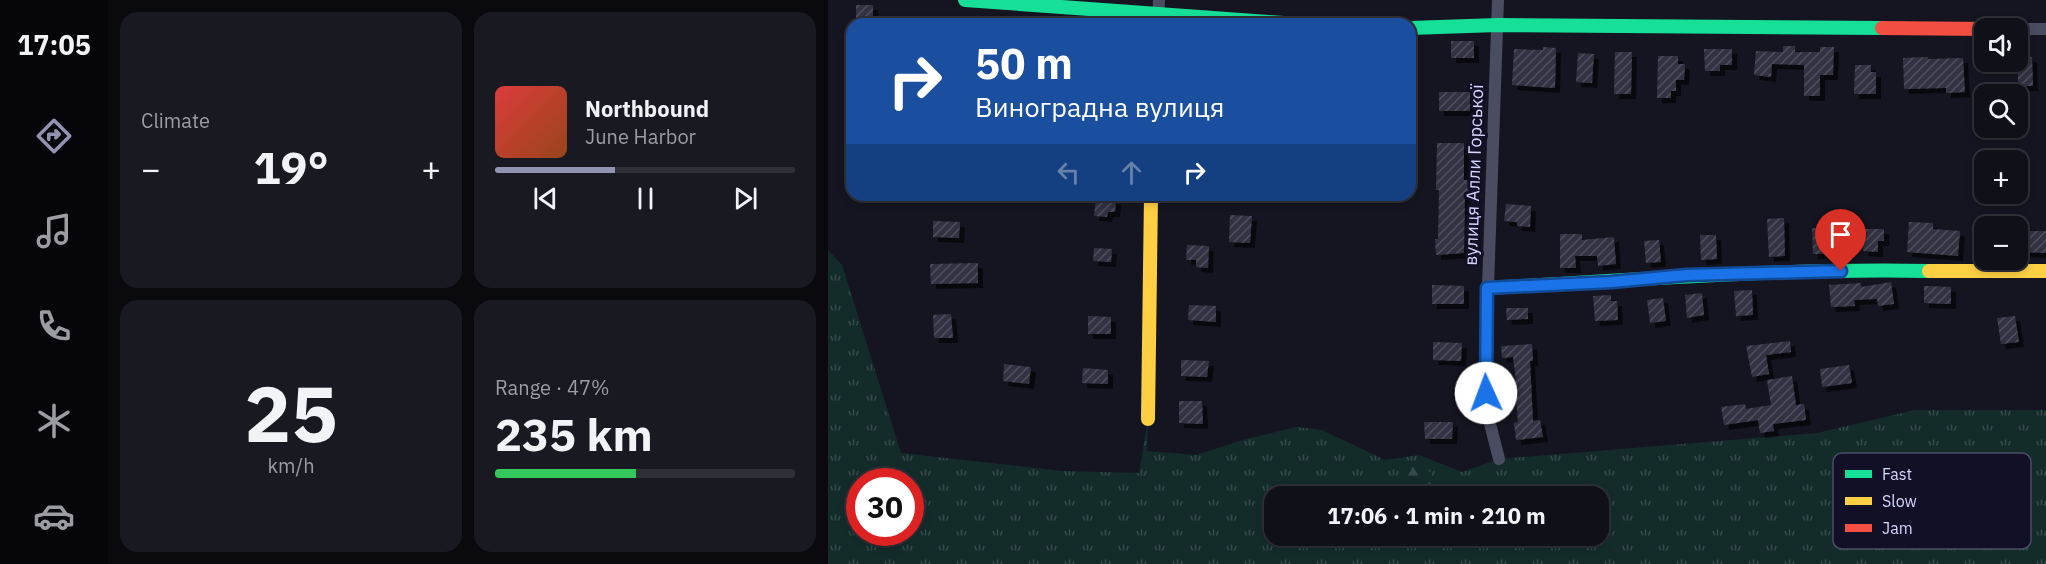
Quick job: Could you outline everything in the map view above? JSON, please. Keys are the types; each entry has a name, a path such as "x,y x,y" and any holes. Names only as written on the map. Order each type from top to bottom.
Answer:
{"street":[{"path":"965,0 1221,18"},
{"name":"вулиця Алли Горської","path":"1498,0 1485,373 1487,412 1499,459"},
{"path":"1416,28 1498,25 1974,29"},
{"path":"2028,29 2046,29"},
{"path":"1148,418 1151,201"},
{"path":"1487,288 1611,282 1687,275 1841,271 2046,271"}],"green space":[{"path":"828,250 842,265 901,453 1062,471 1139,473 1148,419 1147,451 1196,455 1246,439 1297,427 1322,430 1385,460 1419,455 1462,472 1499,459 1817,433 1915,410 2046,410 2046,564 828,564"},
{"path":"1419,465 1431,473 1433,479 1430,486 1410,486 1404,474 1412,467"}],"building":[{"path":"856,5 873,5 873,18 856,18"},
{"path":"1451,41 1474,41 1474,58 1451,58"},
{"path":"1783,46 1795,46 1795,52 1820,52 1820,47 1834,47 1833,75 1820,75 1820,96 1804,96 1804,65 1772,64 1771,77 1754,75 1756,51 1783,52"},
{"path":"1543,47 1556,48 1555,88 1512,85 1514,49 1543,50"},
{"path":"1704,49 1732,49 1732,65 1720,65 1720,71 1705,71"},
{"path":"1615,52 1632,52 1631,94 1614,94"},
{"path":"1578,53 1594,54 1592,83 1576,82"},
{"path":"1658,56 1678,56 1678,64 1685,64 1684,80 1676,80 1676,91 1671,91 1671,98 1657,98"},
{"path":"1928,57 1928,59 1963,58 1965,92 1946,93 1946,88 1904,89 1903,58"},
{"path":"2028,57 2032,57 2033,86 2018,84 2018,72 2028,72"},
{"path":"1855,65 1871,65 1871,72 1876,72 1876,94 1854,94"},
{"path":"1439,92 1470,92 1470,111 1439,111"},
{"path":"1437,143 1464,143 1464,180 1470,181 1470,192 1465,192 1464,253 1436,255 1439,190 1436,190"},
{"path":"1096,201 1116,201 1115,212 1108,212 1107,217 1094,216"},
{"path":"1506,204 1531,206 1530,227 1517,226 1517,222 1504,221"},
{"path":"1230,215 1252,216 1250,243 1229,242"},
{"path":"1784,218 1785,256 1769,257 1767,219"},
{"path":"933,221 960,222 959,238 933,237"},
{"path":"1909,222 1933,223 1933,229 1960,231 1958,256 1907,252"},
{"path":"1812,228 1834,228 1834,239 1829,239 1829,254 1813,254"},
{"path":"1864,229 1884,229 1884,241 1878,241 1878,252 1863,251"},
{"path":"2028,231 2046,231 2046,253 2028,252"},
{"path":"1560,234 1582,234 1582,240 1614,237 1616,264 1598,266 1597,256 1575,256 1576,268 1560,268"},
{"path":"1700,235 1716,235 1717,259 1701,260"},
{"path":"1659,240 1661,262 1646,263 1644,241"},
{"path":"1187,245 1209,246 1208,268 1196,267 1196,260 1186,260"},
{"path":"1094,248 1112,249 1111,262 1093,261"},
{"path":"978,263 978,283 931,284 930,264"},
{"path":"1891,282 1894,304 1878,306 1877,299 1854,300 1855,306 1831,307 1829,285 1861,283 1861,287"},
{"path":"1432,285 1464,286 1464,304 1432,304"},
{"path":"1924,286 1951,287 1951,304 1924,303"},
{"path":"1752,290 1753,315 1736,316 1734,291"},
{"path":"1702,293 1704,315 1687,318 1685,295"},
{"path":"1611,295 1611,301 1617,301 1618,320 1595,321 1593,296"},
{"path":"1663,298 1666,321 1650,323 1647,300"},
{"path":"1189,305 1216,306 1216,322 1188,320"},
{"path":"1506,308 1528,308 1528,319 1507,320"},
{"path":"951,314 953,338 934,338 933,315"},
{"path":"1088,316 1111,317 1111,334 1088,334"},
{"path":"2015,316 2019,342 2001,344 1997,318"},
{"path":"1790,341 1791,352 1766,355 1769,374 1752,377 1746,346"},
{"path":"1433,342 1462,343 1461,361 1433,360"},
{"path":"1532,344 1533,361 1530,361 1533,421 1540,420 1543,437 1516,440 1514,423 1518,422 1516,398 1505,398 1505,381 1516,381 1513,357 1502,358 1501,346"},
{"path":"1181,360 1209,361 1207,377 1181,376"},
{"path":"1004,364 1031,367 1029,384 1003,381"},
{"path":"1849,365 1852,383 1822,387 1820,369"},
{"path":"1083,368 1108,370 1108,384 1082,383"},
{"path":"1792,376 1796,405 1804,404 1806,420 1773,424 1774,431 1760,433 1758,420 1724,425 1721,407 1745,404 1746,409 1771,405 1767,380"},
{"path":"1179,401 1202,401 1203,424 1179,423"},
{"path":"1424,422 1453,422 1452,439 1425,439"}],"traffic: fast":[{"path":"965,0 1214,18"},
{"path":"1416,28 1498,25 1882,28"},
{"path":"1487,288 1763,273 1929,271"}],"traffic: slow":[{"path":"1148,419 1151,201"},
{"path":"1929,271 2046,271"}],"traffic: jam":[{"path":"1882,28 1974,29"}],"route":[{"path":"1486,393 1487,288 1611,282 1687,275 1841,271"}]}
